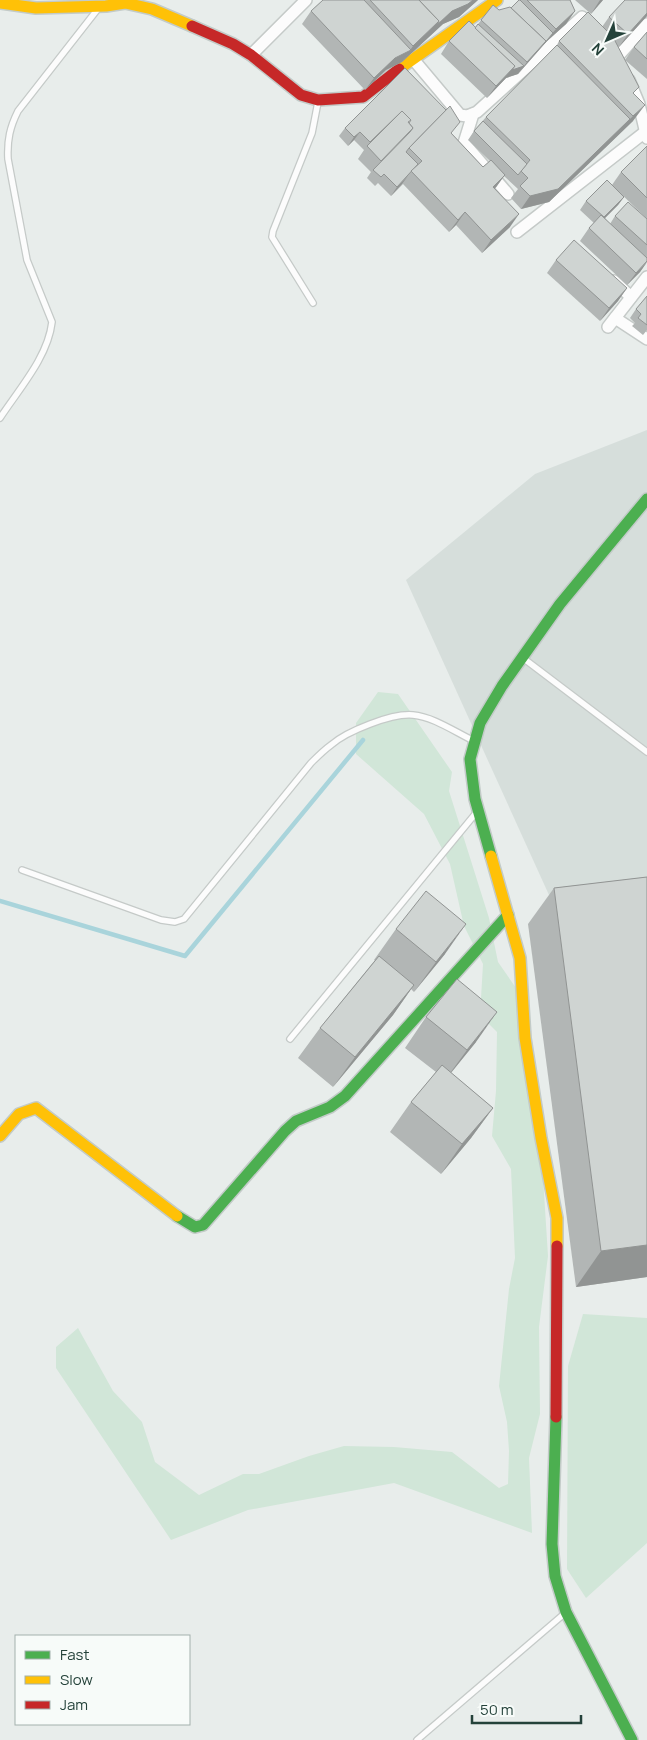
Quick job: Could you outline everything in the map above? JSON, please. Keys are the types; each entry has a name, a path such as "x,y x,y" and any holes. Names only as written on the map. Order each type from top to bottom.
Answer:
{"street":[{"path":"251,55 306,0"},
{"path":"0,3 36,8 100,6 131,2 152,9 233,44 251,55 301,95 318,100 363,97 497,0"},
{"path":"413,59 460,115 467,116 484,106 582,17"},
{"path":"517,232 645,130 638,104 619,59 647,24"},
{"path":"473,114 464,143 508,194"},
{"path":"605,272 631,297"},
{"path":"608,327 647,277"},
{"path":"615,318 647,339"},
{"path":"632,1740 566,1612 555,1576 552,1544 556,1444 556,1218 525,1038 520,958 474,799 470,759 480,723 502,686 560,604 647,499"},
{"path":"0,1136 20,1113 36,1108 188,1224 195,1227 203,1224 296,1120 330,1107 345,1096 508,915"}],"lane":[{"path":"0,418 38,360 50,332 52,322 27,260 8,159 7,143 10,128 18,111 100,6"},
{"path":"312,303 272,237 272,232 312,133 318,100"},
{"path":"522,657 647,752"},
{"path":"22,870 161,920 175,922 184,920 311,763 331,744 347,734 393,716 414,715 430,720 475,742"},
{"path":"290,1039 478,810"},
{"path":"417,1740 566,1612"}],"shaded area":[{"path":"647,430 647,888 549,895 406,580 535,474"}],"green space":[{"path":"378,692 398,694 452,772 449,791 489,918 498,962 516,988 543,1177 548,1256 539,1327 540,1414 529,1458 532,1533 394,1483 248,1510 171,1540 56,1368 56,1347 78,1328 113,1391 142,1422 155,1462 199,1495 243,1474 259,1474 344,1446 394,1447 452,1452 499,1488 508,1484 509,1451 507,1422 499,1386 509,1289 515,1258 511,1169 492,1136 496,1091 497,1032 480,1015 483,964 464,926 450,864 424,814 356,754 356,723"},
{"path":"583,1314 647,1318 647,1543 586,1598 567,1569 568,1366"}],"building":[{"path":"323,0 364,0 411,50 395,58 374,78 311,11"},
{"path":"370,0 419,0 439,21 413,46"},
{"path":"419,0 473,0 452,11 437,25 439,21"},
{"path":"519,0 553,33 543,45 546,41 511,8"},
{"path":"527,0 570,0 575,11 556,29"},
{"path":"625,0 647,0 647,13 628,34 609,17"},
{"path":"493,5 499,10 510,7 546,41 527,62 481,20"},
{"path":"588,12 613,37 639,87 633,93 645,105 633,116 559,41"},
{"path":"469,21 515,66 496,86 449,41"},
{"path":"478,24 524,66 512,70 515,66 475,28"},
{"path":"647,32 647,59 634,47"},
{"path":"557,45 630,119 558,189 530,196 520,186 528,178 521,171 530,160 486,117"},
{"path":"405,68 446,110 406,152 418,164 397,187 384,174 381,177 373,170 410,132 413,128 409,123 411,120 402,111 370,142 360,132 354,137 345,128"},
{"path":"450,106 460,122 451,133 483,167 491,160 505,175 493,187 519,214 491,240 465,212 458,220 411,171 422,161 409,148"},
{"path":"402,111 411,120 408,122 413,128 381,161 367,146"},
{"path":"483,121 527,164 518,175 474,131"},
{"path":"647,146 647,198 621,172"},
{"path":"607,180 624,197 604,217 586,201"},
{"path":"628,202 647,219 647,245 615,216"},
{"path":"601,215 647,258 647,261 636,273 589,228"},
{"path":"574,240 627,288 609,308 556,260"},
{"path":"647,296 647,325 638,318 641,314 636,309"},
{"path":"647,877 647,1245 601,1251 554,888"},
{"path":"426,891 466,924 436,962 396,929"},
{"path":"379,956 414,985 355,1057 320,1028"},
{"path":"457,979 497,1012 467,1050 426,1017"},
{"path":"442,1065 493,1108 462,1144 411,1102"}],"waterway":[{"path":"0,901 185,956 363,740"}],"traffic: fast":[{"path":"491,856 475,799 470,759 480,723 502,686 560,604 647,499"},
{"path":"177,1216 195,1227 203,1225 285,1131 296,1121 330,1107 345,1096 508,915"},
{"path":"556,1417 552,1544 555,1576 566,1612 632,1740"}],"traffic: slow":[{"path":"399,69 497,0"},
{"path":"0,3 36,8 106,6 125,3 152,9 192,26"},
{"path":"491,856 520,958 525,1038 541,1138 557,1218 557,1246"},
{"path":"0,1136 19,1114 36,1108 177,1216"}],"traffic: jam":[{"path":"192,26 233,44 251,55 301,95 318,100 363,97 399,69"},
{"path":"556,1417 557,1246"}]}
